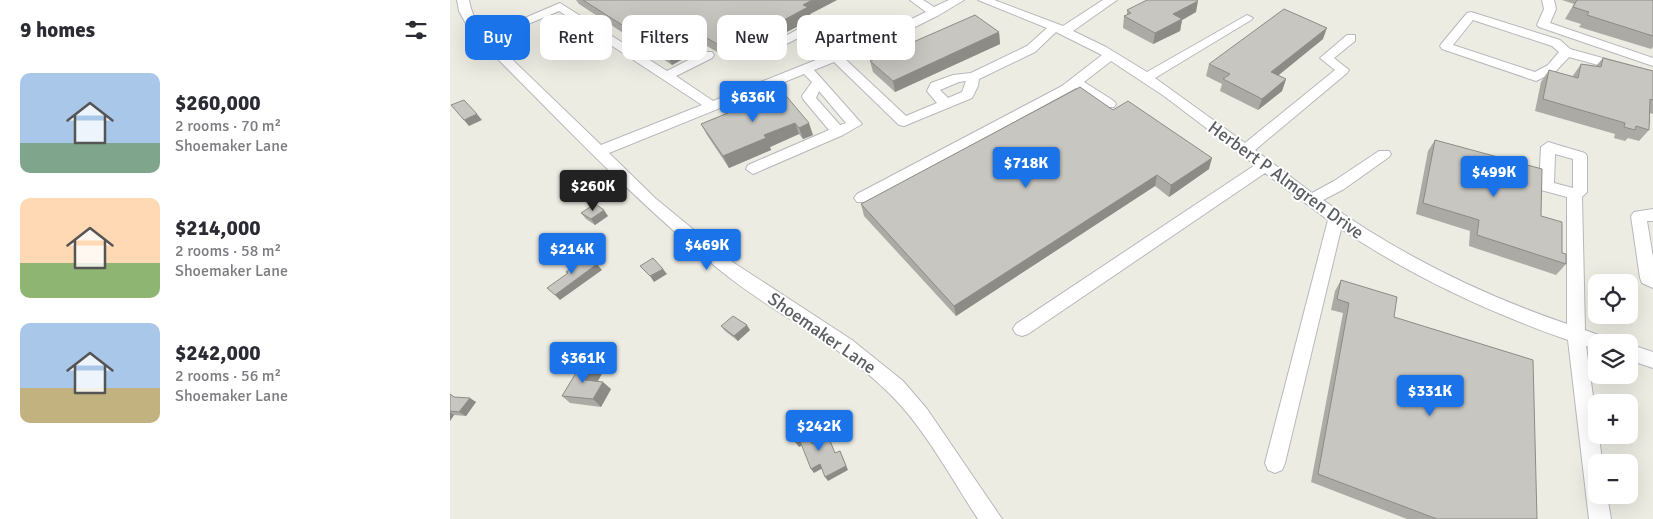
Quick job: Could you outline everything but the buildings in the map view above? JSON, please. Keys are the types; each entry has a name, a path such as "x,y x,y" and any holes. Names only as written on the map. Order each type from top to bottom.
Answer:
{"street":[{"path":"560,6 573,0"},
{"path":"915,22 958,0"},
{"name":"Herbert P Almgren Drive","path":"984,0 1059,29 1110,55 1146,78 1336,218 1382,247 1450,284 1502,308 1588,339"},
{"path":"946,104 933,92 936,86 957,78 973,77 1031,48 1059,29 1111,0"},
{"path":"1548,0 1550,9 1543,25 1653,62"},
{"name":"Shoemaker Lane","path":"459,3 467,15"},
{"path":"1566,52 1552,68 1536,76 1446,46 1471,15 1556,43 1566,52 1653,76"},
{"path":"1245,151 1343,70 1326,58 1352,38"},
{"path":"667,76 708,55"},
{"path":"862,198 1067,89 1110,55"},
{"name":"Shoemaker Lane","path":"505,60 650,202 728,268 794,313 846,345 896,387 920,415 991,519"},
{"path":"598,152 828,60"},
{"path":"839,60 904,122 967,94 972,86 973,77"},
{"path":"753,170 855,124 806,68"},
{"path":"1075,82 1109,104"},
{"path":"1311,200 1339,185 1384,154"},
{"path":"1022,329 1265,166"},
{"path":"1574,194 1576,335 1591,454"},
{"path":"1653,215 1639,216 1648,278 1653,281"},
{"path":"1275,463 1336,218"},
{"path":"1638,355 1653,360"},
{"path":"1598,504 1600,519"}],"lane":[{"path":"916,0 935,12"},
{"path":"530,19 560,6 712,106"},
{"path":"1146,78 1247,18"}]}
